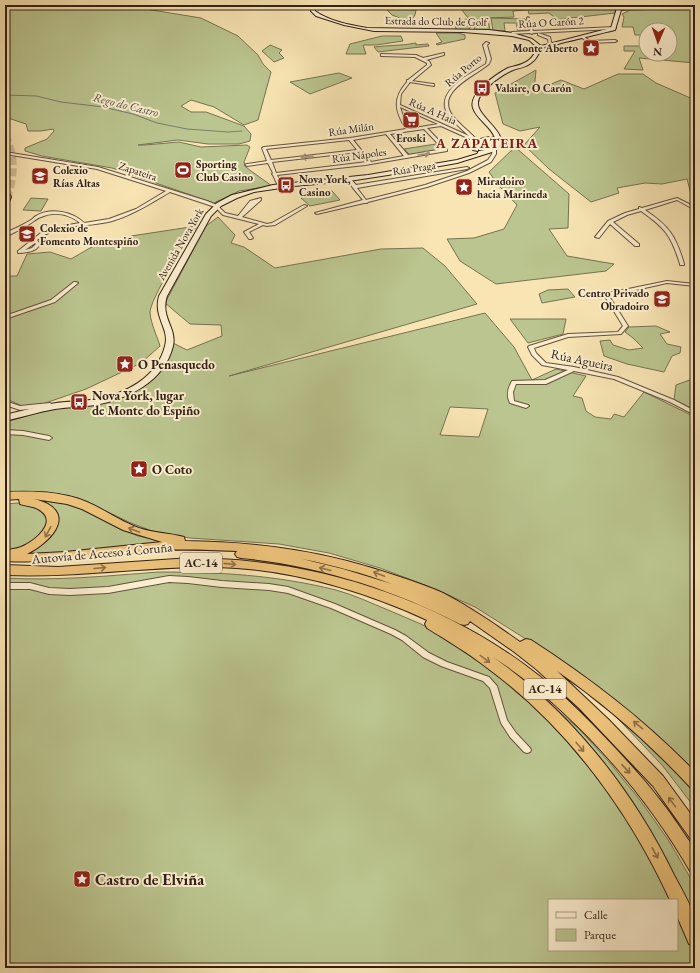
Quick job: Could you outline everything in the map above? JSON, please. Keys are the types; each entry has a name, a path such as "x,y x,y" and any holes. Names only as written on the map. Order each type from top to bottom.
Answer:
{"highway":[{"path":"5,496 35,496 65,499 77,503 126,528 156,537 268,549"},
{"path":"5,501 22,501 40,504 51,513 53,523 50,532 39,543 5,556"},
{"name":"Autovía de Acceso á Coruña","path":"5,556 24,559 56,558 164,546 217,546 268,549 308,555 373,571 442,598 487,625 532,657 591,709 658,782 695,833"},
{"name":"Autovía de Acceso á Coruña","path":"5,561 61,562 195,551 248,555 298,562 363,578 406,592 446,610 484,630 570,690"},
{"name":"Autovía de Acceso á Coruña","path":"5,570 61,571 173,562 221,563 278,570 340,582 376,594 450,625 505,658 535,680 584,724 632,776 668,823 695,866"},
{"path":"5,574 43,575 61,571"},
{"path":"340,582 405,611 465,644 503,672 545,709 594,762 633,817 668,879 677,899"},
{"path":"442,598 467,609 502,628 589,686 647,733 695,782"},
{"path":"678,901 695,938"}],"street":[{"name":"Estrada do Club de Golf","path":"313,5 313,11 318,15 375,30 512,34 530,38 543,47"},
{"path":"543,47 614,28 619,9 666,5"},
{"path":"317,213 426,186 476,168 490,161 491,152 498,142 497,135 475,109 476,98 502,74 532,60 549,38 534,33 528,18"},
{"name":"Rúa O Carón 2","path":"512,34 614,28"},
{"path":"583,37 589,42 615,41"},
{"name":"Rúa Porto","path":"477,141 449,114 446,100 448,94 454,87 488,64 489,59 485,45 487,43"},
{"path":"424,59 442,54"},
{"path":"382,55 416,56 428,62 429,65 408,81 402,90 398,105 398,112 401,120 408,130"},
{"path":"408,81 433,85"},
{"name":"Rúa A Haia","path":"398,105 477,141"},
{"path":"398,112 399,109 405,109"},
{"name":"Rúa Milán","path":"269,161 264,148 350,139 440,125"},
{"name":"Rúa Nápoles","path":"274,174 370,163 446,150 424,127"},
{"path":"488,138 492,136 490,127"},
{"path":"461,134 465,133 465,130"},
{"name":"Rúa Porto","path":"465,130 467,137"},
{"path":"387,133 408,157"},
{"path":"491,152 476,150 475,147 477,141 488,138 494,139 498,142"},
{"path":"350,139 370,163"},
{"name":"Avenida Nova York","path":"459,160 469,157 476,150"},
{"path":"247,165 269,161 360,151"},
{"name":"Avenida Nova York","path":"5,403 20,408 96,402 122,395 142,385 156,372 164,358 170,339 170,334 160,310 160,303 205,220 216,206 233,196 280,186 349,179 459,160 491,152"},
{"name":"Zapateira","path":"5,153 98,168 216,206 224,214 261,225"},
{"path":"269,161 280,186"},
{"name":"Rúa Praga","path":"354,187 476,168"},
{"path":"349,179 366,202"},
{"path":"35,240 44,233 57,228 110,220 125,215 170,190"},
{"path":"260,199 244,215 239,218 251,202 260,199"},
{"path":"598,237 610,222 640,208 677,199 695,209"},
{"path":"251,238 246,232 261,225 273,224 305,206"},
{"path":"640,208 664,225 676,243 682,264"},
{"path":"7,234 44,214 67,214 74,216 82,224"},
{"path":"610,222 637,245"},
{"name":"Rúa Agueira","path":"695,285 667,282 606,295 626,326 619,333 568,336 531,347 534,354 544,364 616,378 672,401 695,413"},
{"path":"5,318 53,301 76,283"},
{"path":"526,406 512,402 511,386 514,382 546,382 575,369"},
{"name":"Avenida Nova York","path":"5,418 34,410 72,404"},
{"path":"5,432 23,433 49,438"},
{"path":"5,586 30,586 49,591 76,592 108,590 169,579 268,587 294,592 334,606 393,632 404,638 426,655 444,664 486,679 493,686 504,721 513,735 527,750"}],"green space":[{"path":"5,5 121,5 201,18 238,36 258,55 263,64 271,72 258,120 244,125 214,107 191,100 181,106 191,112 206,112 244,126 251,134 250,141 239,144 208,144 178,140 138,145 179,142 201,147 247,145 250,147 244,162 246,167 272,186 239,191 214,203 112,168 42,156 25,151 25,148 47,139 54,131 53,129 28,131 26,124 5,117"},
{"path":"458,5 664,5 615,8 615,13 554,20 554,17 549,13 529,14 528,10 513,11 514,17 488,18 490,31 475,31 474,25 466,31 456,30 455,22 466,19 472,23"},
{"path":"673,5 695,5 695,63 678,61 678,22 638,22 638,35 635,35 633,27 622,27 624,17 622,14 630,10 668,9"},
{"path":"386,9 416,10 415,15 410,22 392,15"},
{"path":"491,18 525,19 530,31 518,31 516,23 504,23 505,31 493,31"},
{"path":"436,33 458,33 465,35 465,39 437,45 436,44 442,42"},
{"path":"382,36 401,36 403,41 376,45 363,45 366,54 346,54 350,44"},
{"path":"416,43 416,45 428,44 429,46 378,52 374,47 406,45"},
{"path":"270,45 282,50 279,53 284,58 274,62 262,51"},
{"path":"624,46 638,46 638,62 640,62 643,70 624,69 635,51 624,51"},
{"path":"536,70 534,91 561,80 584,89 618,74 643,74 656,83 695,100 695,200 692,198 687,179 662,184 645,183 617,188 619,193 591,202 549,169 524,145 540,127 520,131 503,124 495,93"},
{"path":"339,73 352,78 310,94 290,82"},
{"path":"436,144 442,150 410,155 404,149"},
{"path":"515,147 569,194 568,228 549,229 567,256 614,264 606,271 496,284 460,261 447,239 474,238 504,229 517,205 498,185 489,172"},
{"path":"332,191 340,200 310,206 301,198"},
{"path":"31,198 48,199 41,211 23,210"},
{"path":"218,217 235,235 231,243 244,247 275,268 381,249 423,248 445,266 477,304 229,376 485,313 514,347 532,380 556,369 586,376 573,396 582,398 586,411 595,417 611,419 614,414 624,417 644,392 695,417 695,776 529,641 475,607 430,587 380,568 329,553 279,544 190,538 157,533 131,523 78,498 36,492 5,492 5,422 51,409 107,400 132,393 154,379 168,359 173,343 187,350 222,336 221,325 190,324 165,303 206,226","holes":["450,407 488,409 479,437 440,435"]},
{"path":"197,226 170,269 151,306 150,313 160,346 141,363 86,389 28,409 5,398 5,276 17,276 27,254 50,252 71,259 97,244 120,242 131,236"},
{"path":"568,289 575,297 542,303 539,294 548,290"},
{"path":"510,319 566,319 563,334 528,343"},
{"path":"656,326 670,332 660,334 667,344 681,347 680,353 672,356 664,372 627,364 604,356 600,341 610,340 613,345 629,350 643,348 625,332 629,327"},
{"path":"695,378 695,410 674,400 676,385"},
{"path":"35,498 59,501 85,510 118,528 138,536 175,544 13,556 42,545 50,535 53,528 56,519 26,499"},
{"path":"5,504 29,504 44,510 49,523 34,543 14,550 5,551"},
{"path":"158,572 203,573 247,575 313,585 336,590 362,599 421,624 455,644 486,666 516,691 544,717 571,746 619,807 640,839 672,899 548,899 548,951 678,951 678,912 695,953 695,968 5,968 5,578 24,579"},
{"path":"522,679 579,729 609,762 640,800 669,841 695,886 695,925 653,840"},
{"path":"604,704 695,788 695,808 662,765"}],"waterway":[{"name":"Rego do Castro","path":"5,95 36,96 61,102 103,107 133,114 157,123 187,129 228,132 242,131"}],"tunnel":[{"path":"5,135 11,150 13,166 10,189 7,197"}],"place":[{"name":"Monte Aberto","path":"591,48"},
{"name":"Valaire, O Carón","path":"482,88"},
{"name":"Eroski","path":"411,120"},
{"name":"Sporting Club Casino","path":"183,170"},
{"name":"Colexio Rías Altas","path":"40,176"},
{"name":"Nova York, Casino","path":"286,185"},
{"name":"Miradoiro hacia Marineda","path":"464,187"},
{"name":"Colexio de Fomento Montespiño","path":"27,234"},
{"name":"Centro Privado Obradoiro","path":"662,299"},
{"name":"O Penasquedo","path":"125,364"},
{"name":"Nova York, lugar de Monte do Espiño","path":"79,402"},
{"name":"O Coto","path":"139,469"},
{"name":"Castro de Elviña","path":"82,879"}],"district":[{"name":"A ZAPATEIRA","path":"487,143"}]}
